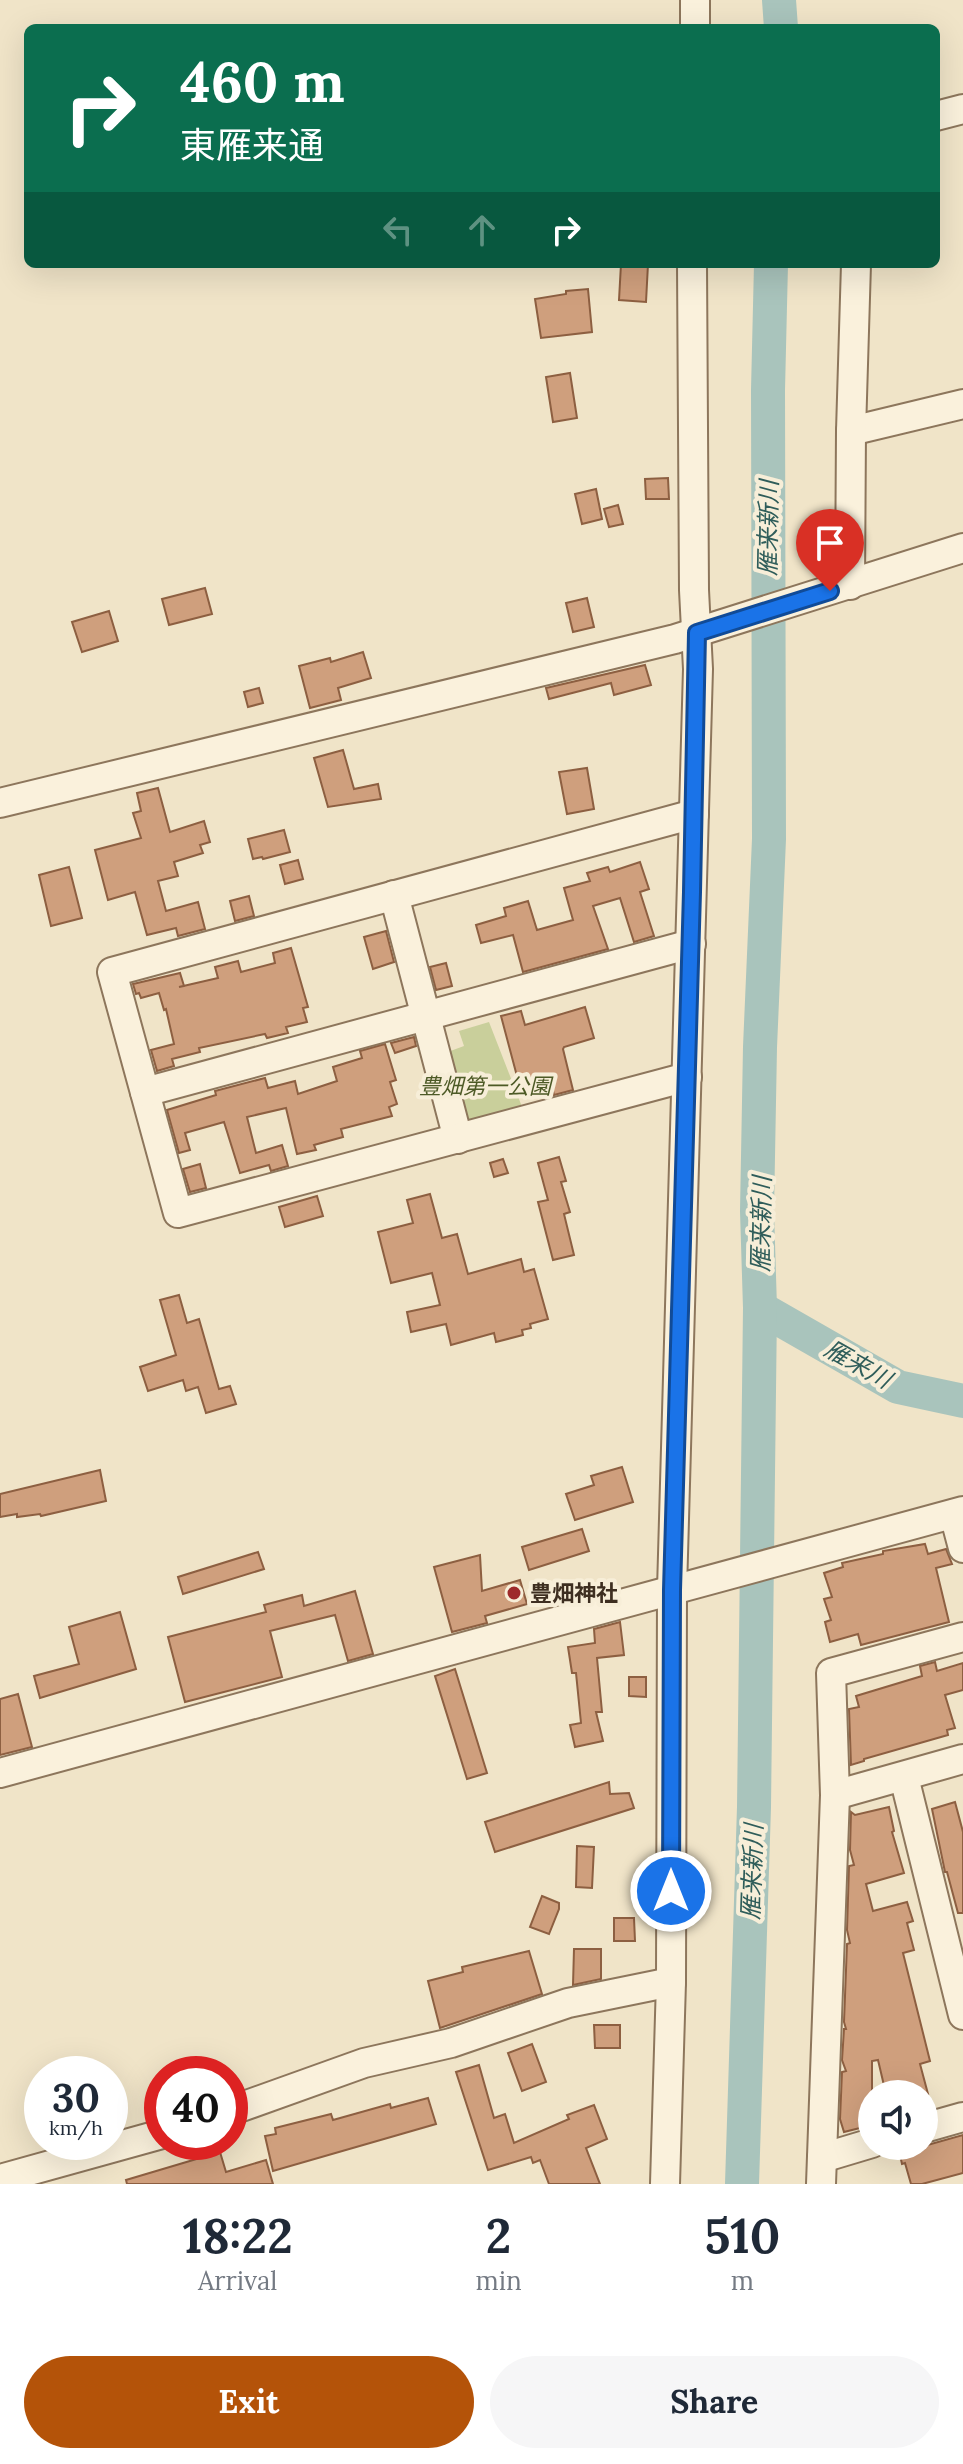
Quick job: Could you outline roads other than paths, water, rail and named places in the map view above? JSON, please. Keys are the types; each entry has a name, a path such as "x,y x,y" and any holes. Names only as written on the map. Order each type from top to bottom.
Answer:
{"street":[{"path":"695,0 695,24"},
{"path":"940,115 963,109"},
{"path":"665,2184 671,1982 672,1590 694,814 708,630 694,590 692,268"},
{"path":"840,588 851,431 856,268"},
{"path":"851,431 963,404"},
{"path":"0,803 708,630 963,548"},
{"path":"687,1077 178,1213 112,972 694,814"},
{"path":"394,895 458,1139"},
{"path":"145,1092 691,944"},
{"path":"0,1773 958,1512 963,1548"},
{"path":"821,2171 835,1795 831,1673 963,1637"},
{"path":"835,1795 963,1759"},
{"path":"904,1777 963,2015"},
{"path":"248,2105 364,2063 451,2043 568,2003 671,1982"},
{"path":"938,2124 963,2117"},
{"path":"0,2179 144,2139"},
{"path":"821,2171 858,2151"}],"waterway":[{"name":"雁来新川","path":"779,0 781,24"},
{"name":"雁来新川","path":"742,2184 754,1807 760,1047 769,839 768,390 771,268"},
{"name":"雁来川","path":"760,1308 898,1387 963,1401"}],"place":[{"name":"豊畑神社","path":"514,1593"}],"park label":[{"name":"豊畑第一公園","path":"485,1086"}]}
